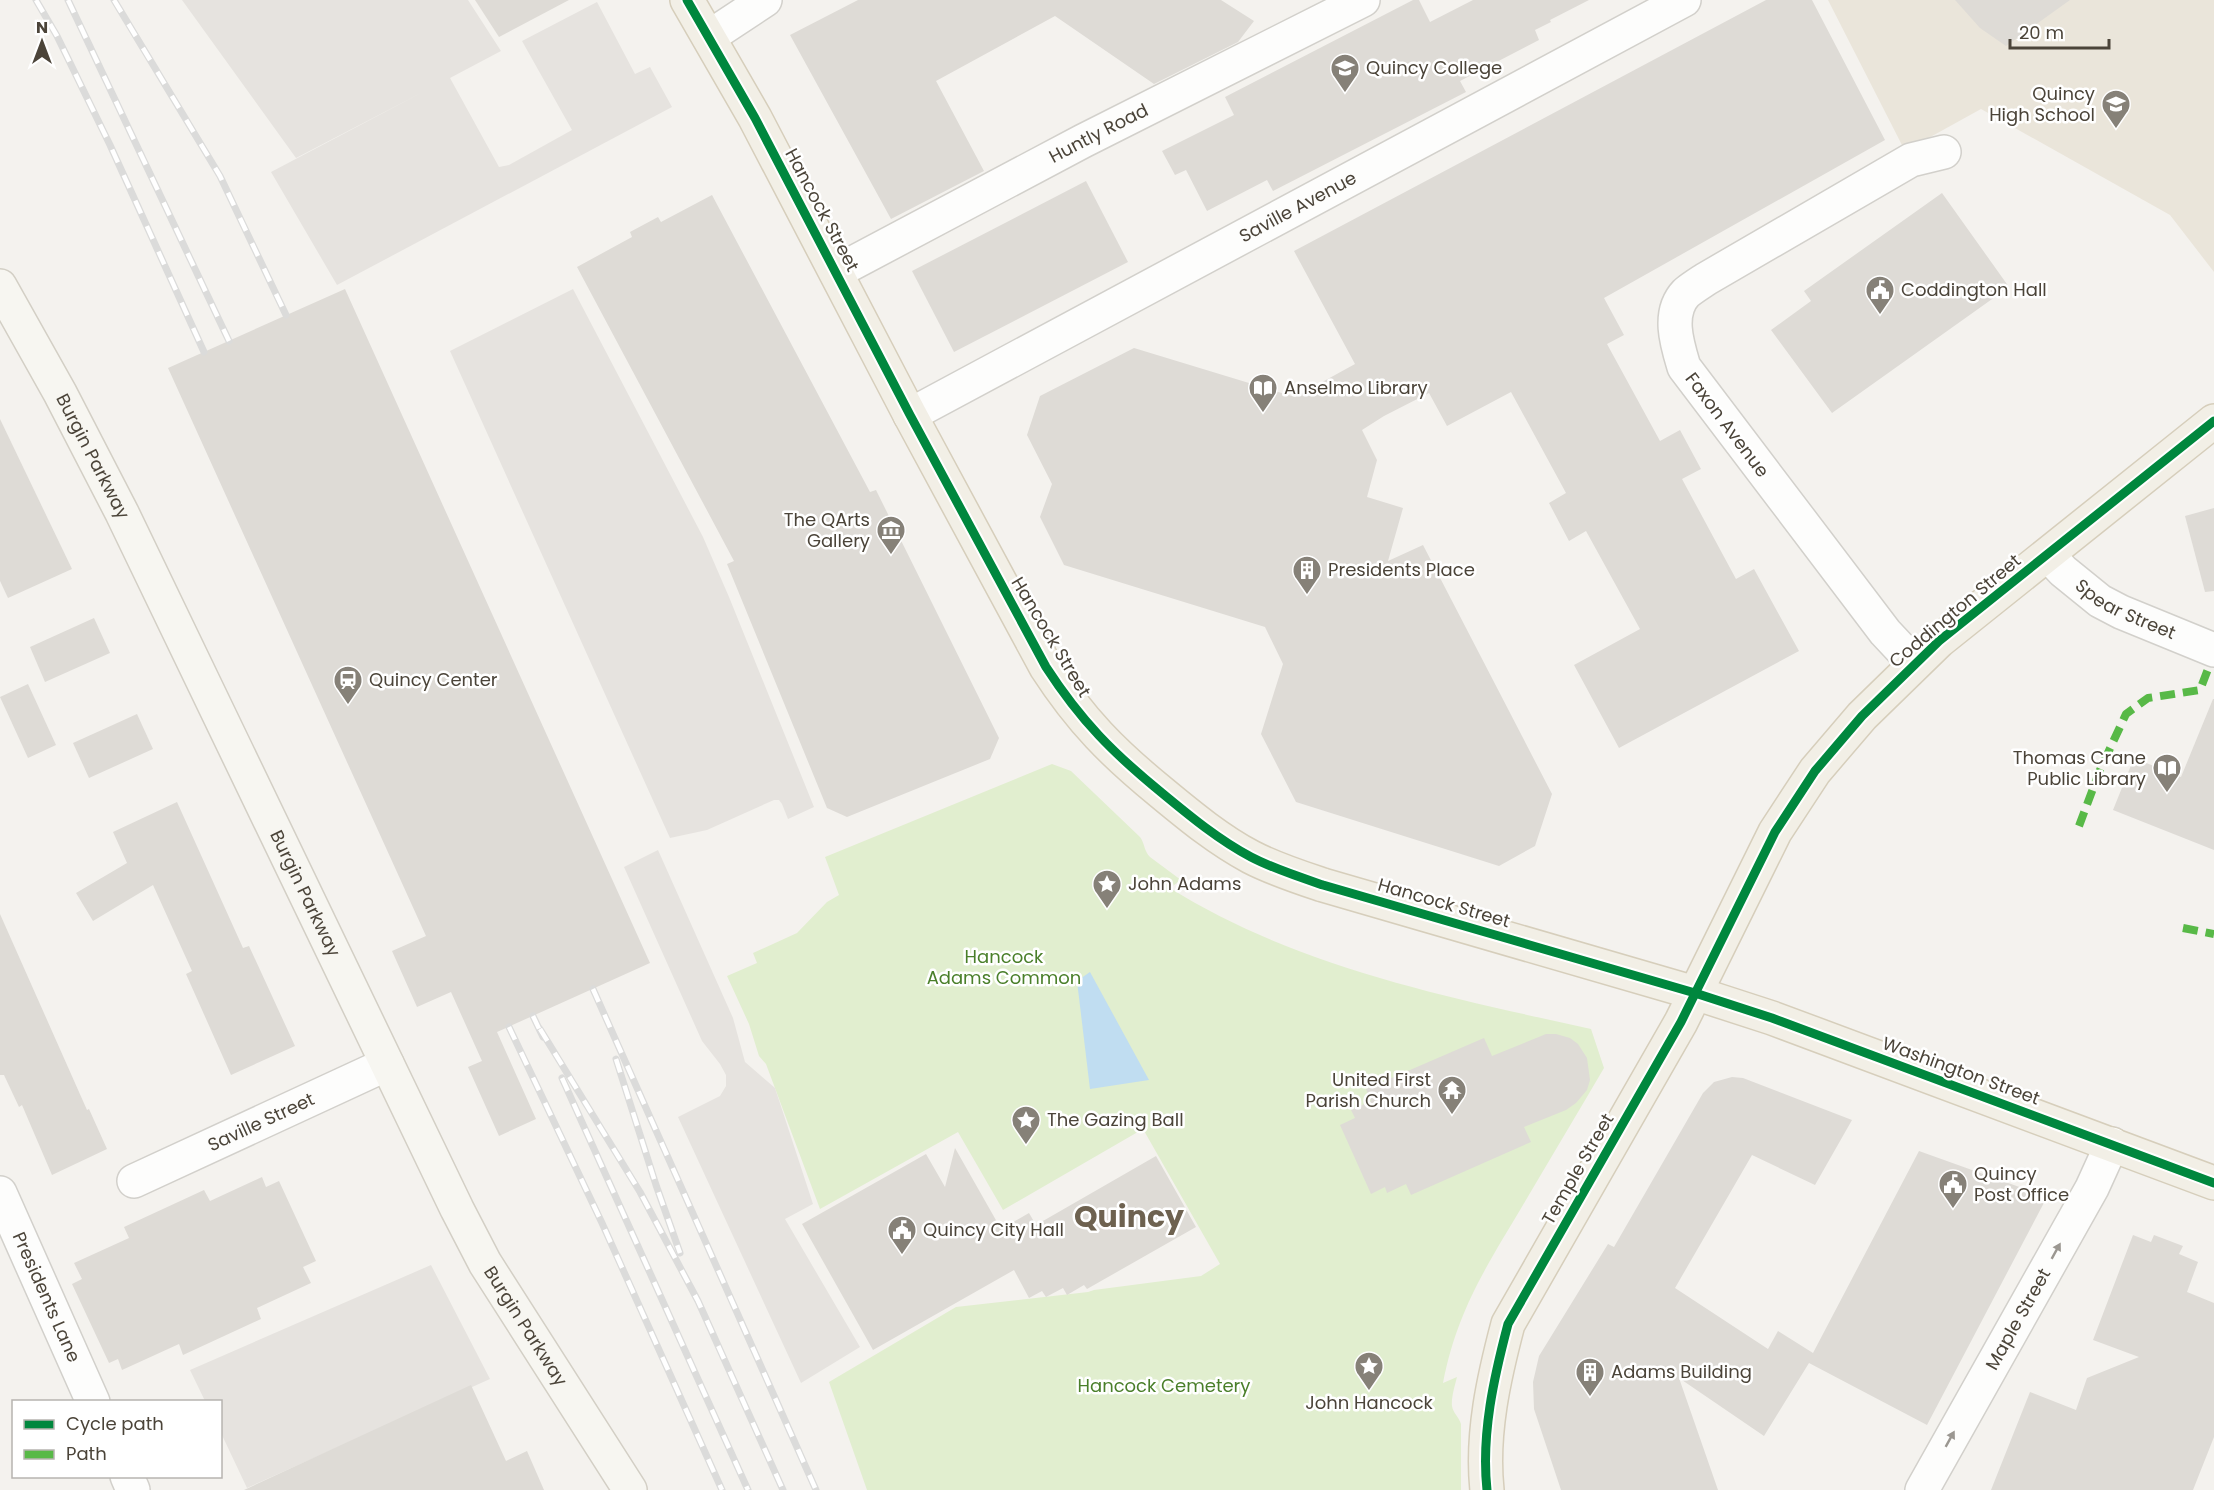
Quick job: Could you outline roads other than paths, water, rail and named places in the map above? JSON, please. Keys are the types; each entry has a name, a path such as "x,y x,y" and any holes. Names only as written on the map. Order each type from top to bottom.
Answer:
{"main road":[{"name":"Hancock Street","path":"687,0 755,118 910,415 1046,667 1067,701 1125,763 1196,822 1252,857 1282,871 1323,885 1695,993"},
{"name":"Burgin Parkway","path":"0,286 60,393 122,513 485,1263 630,1490"},
{"name":"Coddington Street","path":"1695,993 1775,832 1815,771 1862,716 1939,641 2214,421"},
{"name":"Washington Street","path":"1695,993 1772,1018 2214,1183"},
{"name":"Temple Street","path":"1487,1490 1486,1435 1497,1364 1508,1324 1695,993"}],"street":[{"path":"709,36 765,0"},
{"name":"Huntly Road","path":"836,272 1083,141 1363,0"},
{"name":"Saville Avenue","path":"910,415 1684,0"},
{"name":"Faxon Avenue","path":"1914,663 1885,632 1683,368 1677,343 1675,316 1685,294 1706,279 1911,160 1944,152"},
{"name":"Spear Street","path":"2048,555 2063,571 2100,601 2121,612 2214,650"},
{"name":"Saville Street","path":"134,1181 387,1064"},
{"name":"Maple Street","path":"1922,1490 2092,1188 2112,1144"},
{"name":"Presidents Lane","path":"0,1193 8,1226 93,1400"}],"water":[{"path":"1090,972 1149,1080 1090,1089 1077,981"}],"railway":[{"path":"36,0 57,36 110,145 204,352"},
{"path":"68,0 229,341"},
{"path":"114,0 220,176 286,315"},
{"path":"593,989 816,1490"},
{"path":"533,1016 543,1037"},
{"path":"509,1027 602,1223 722,1490"},
{"path":"540,1029 640,1192 698,1301 783,1490"},
{"path":"616,1059 680,1253"},
{"path":"562,1078 748,1490"}],"place":[{"name":"Quincy College","path":"1345,94"},
{"name":"Quincy High School","path":"2116,130"},
{"name":"Coddington Hall","path":"1880,316"},
{"name":"Anselmo Library","path":"1263,414"},
{"name":"The QArts Gallery","path":"891,556"},
{"name":"Presidents Place","path":"1307,596"},
{"name":"Quincy Center","path":"348,706"},
{"name":"Thomas Crane Public Library","path":"2167,794"},
{"name":"John Adams","path":"1107,910"},
{"name":"United First Parish Church","path":"1452,1116"},
{"name":"The Gazing Ball","path":"1026,1146"},
{"name":"Quincy Post Office","path":"1953,1210"},
{"name":"Quincy City Hall","path":"902,1256"},
{"name":"John Hancock","path":"1369,1392"},
{"name":"Adams Building","path":"1590,1398"}],"district":[{"name":"Quincy","path":"1129,1217"}],"park label":[{"name":"Hancock Adams Common","path":"1004,967"},
{"name":"Hancock Cemetery","path":"1164,1386"}]}
